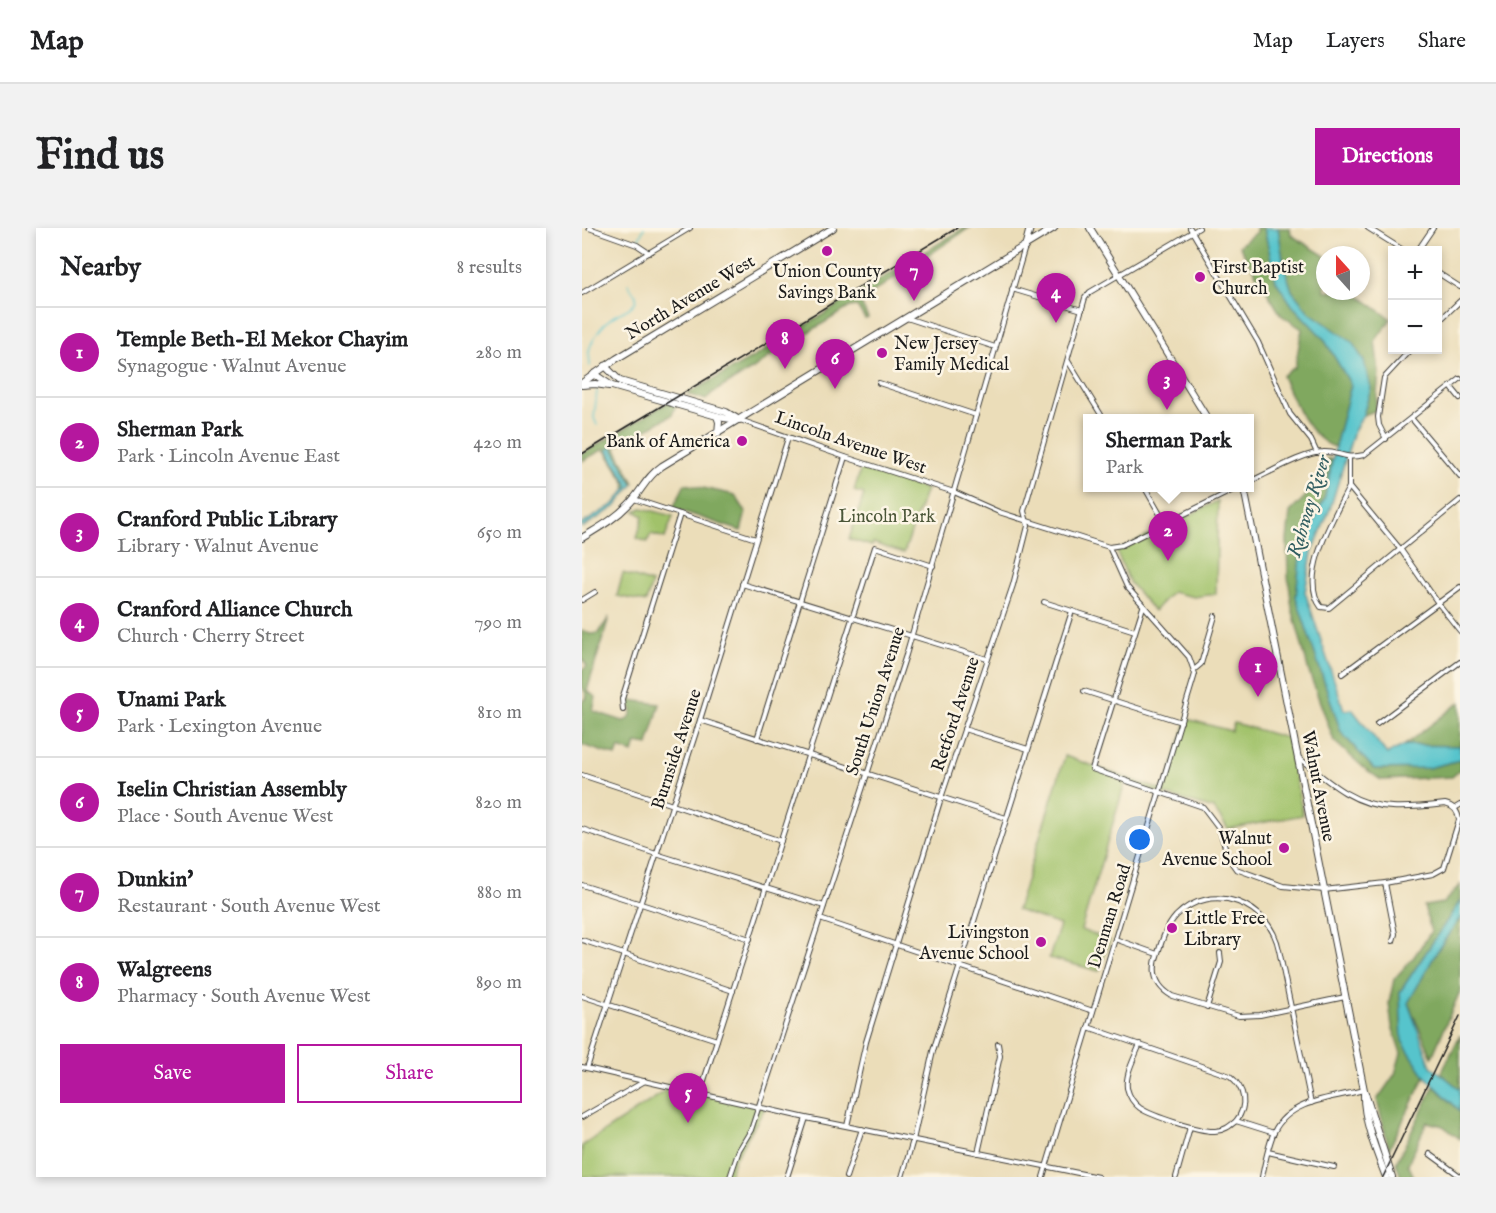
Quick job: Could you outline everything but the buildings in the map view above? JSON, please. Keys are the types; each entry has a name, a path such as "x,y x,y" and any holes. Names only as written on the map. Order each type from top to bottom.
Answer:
{"street":[{"path":"589,228 637,244 649,253"},
{"path":"582,293 690,228"},
{"name":"North Avenue West","path":"582,384 605,366 825,230 833,228"},
{"name":"South Union Avenue","path":"730,1177 739,1150 751,1130 759,1107 911,636 1030,228"},
{"path":"582,538 618,515 634,499 652,473 662,466 1054,228"},
{"path":"1090,228 1205,414"},
{"name":"Retford Avenue","path":"847,1126 866,1042 941,798 1013,585 1028,526 1024,511 1085,298 1090,292 1192,230 1199,228"},
{"path":"1368,228 1397,246"},
{"path":"1421,246 1433,228"},
{"path":"1192,230 1258,342 1290,414 1311,440 1317,453"},
{"path":"1442,276 1460,288"},
{"path":"1012,289 1082,310"},
{"path":"1442,317 1460,301"},
{"path":"907,318 995,347"},
{"path":"1386,439 1378,417 1384,378 1406,354"},
{"path":"1067,360 1101,414"},
{"name":"Lincoln Avenue West","path":"605,366 620,381 726,412 740,420 788,438 954,492 999,512 1109,547"},
{"name":"Lincoln Avenue West","path":"594,374 612,386 717,416 740,420"},
{"path":"1254,480 1317,453 1330,453 1348,458 1364,455 1460,379"},
{"path":"879,382 976,415"},
{"path":"582,384 612,386"},
{"path":"1451,387 1460,398"},
{"path":"717,416 718,433"},
{"path":"1412,419 1460,476"},
{"name":"Burnside Avenue","path":"585,1067 700,720 788,438"},
{"path":"757,739 845,457"},
{"path":"1348,458 1349,487 1316,556 1314,597 1321,607 1329,609 1460,500"},
{"path":"1349,487 1401,550 1460,631"},
{"path":"1147,492 1165,523"},
{"path":"1195,669 1189,657 1143,607 1120,577 1109,547 1122,545 1229,492"},
{"name":"Walnut Avenue","path":"1245,492 1364,1090 1392,1177"},
{"path":"634,499 756,539"},
{"path":"623,710 622,699 680,514"},
{"path":"700,1093 874,547 933,566"},
{"path":"742,584 987,659"},
{"path":"1342,674 1460,587"},
{"path":"582,600 595,592"},
{"path":"1044,602 1136,631"},
{"path":"1143,607 1092,769 1205,808 1219,828 1229,859 1236,869 1283,886 1324,890 1385,883 1433,874 1444,868 1460,820 1455,808 1444,804 1394,808 1368,803 1340,790 1298,756"},
{"path":"902,1177 913,1140 933,1050 1072,611"},
{"name":"Denman Road","path":"1043,1177 1194,679 1195,669 1201,664 1215,616"},
{"path":"1377,724 1460,662"},
{"path":"1084,691 1181,722"},
{"path":"700,720 1006,818"},
{"path":"964,729 1028,749"},
{"path":"582,775 781,841"},
{"path":"1455,808 1460,805"},
{"path":"582,829 824,906"},
{"path":"1385,883 1395,934 1393,941"},
{"path":"582,885 750,939"},
{"path":"1311,1103 1291,1008 1274,932 1258,912 1242,903 1224,898 1196,903 1168,926 1157,954 1154,971 1157,980 1162,988 1172,996 1239,1016 1260,1015 1291,1008 1346,997"},
{"path":"820,919 1094,1011"},
{"path":"1115,939 1157,954"},
{"path":"582,940 733,991"},
{"path":"1207,1007 1221,962 1220,953"},
{"path":"582,996 717,1040"},
{"path":"1089,1027 1140,1044 1230,1076 1239,1085 1244,1097 1242,1109 1236,1121 1221,1130 1208,1131 1144,1111 1133,1101 1127,1080 1140,1044"},
{"path":"978,1153 1000,1056 998,1044"},
{"path":"585,1067 806,1118 1098,1177"},
{"path":"582,1118 646,1081"},
{"path":"1262,1177 1274,1132 1287,1114 1300,1106 1364,1090"},
{"name":"Walnut Avenue","path":"1364,1090 1371,1133 1386,1177"},
{"path":"787,1177 806,1118"},
{"path":"1236,1121 1274,1132"},
{"path":"1176,1177 1190,1127"},
{"path":"846,1177 862,1129"},
{"path":"1268,1152 1334,1167"},
{"path":"1430,1154 1460,1176"}],"green space":[{"path":"964,228 969,228 860,301 868,318 865,319 857,306 850,307 712,393 706,400 687,394 752,358"},
{"path":"1256,228 1264,228 1276,281 1292,305 1324,339 1351,385 1335,447 1326,443 1309,427 1282,376 1295,367 1302,329 1281,315 1239,246 1256,232"},
{"path":"1278,228 1290,228 1291,235 1316,250 1316,300 1365,300 1388,317 1388,323 1375,341 1379,373 1375,411 1363,415 1371,388 1335,330 1308,312 1292,291 1284,266"},
{"path":"670,401 676,405 672,415 615,447 634,483 628,490 604,449 582,461 582,454"},
{"path":"1328,458 1332,461 1325,497 1301,549 1296,597 1341,732 1374,769 1428,768 1460,760 1460,770 1452,777 1381,780 1334,741 1309,672 1292,608 1287,540 1290,512 1324,478"},
{"name":"Lincoln Park","path":"861,468 926,489 904,553 873,543 872,546 849,539 864,494 854,491"},
{"path":"685,484 735,495 746,512 741,531 673,508"},
{"path":"1218,501 1216,594 1194,597 1172,592 1154,611 1130,583 1117,553 1118,550"},
{"path":"642,508 673,516 665,538 651,534 647,542 637,538 643,516 635,511"},
{"path":"623,573 652,583 646,602 617,596"},
{"path":"609,617 587,691 596,697 593,711 623,721 629,719 632,712 628,700 660,704 648,745 636,743 633,753 619,748 616,756 582,745 582,702 587,697 582,686 582,670 587,666 582,658 582,630 590,634 599,633"},
{"path":"1460,702 1460,746 1405,745"},
{"path":"1187,719 1231,731 1234,723 1287,738 1303,815 1228,829 1214,809 1125,783 1081,930 1110,940 1099,971 1049,958 1060,925 1017,910 1065,756 1164,791"},
{"path":"1460,885 1460,901 1400,992 1402,1041 1425,1076 1389,1149 1377,1100 1395,1074 1401,1053 1392,1026 1389,1003 1394,979 1413,958 1431,932 1424,906 1443,903"},
{"path":"1460,918 1460,991 1432,1057 1408,1003 1439,948"},
{"path":"1460,1035 1460,1089 1441,1074"},
{"path":"673,1086 765,1108 734,1160 729,1177 582,1177 582,1146"},
{"path":"1434,1086 1460,1111 1460,1139 1443,1126 1427,1122 1408,1164 1414,1177 1401,1177 1396,1163"}],"water":[{"path":"1264,228 1278,228 1284,266 1292,291 1309,312 1352,342 1364,361 1371,388 1363,415 1354,431 1330,509 1312,553 1305,592 1344,710 1352,709 1387,754 1405,745 1460,746 1460,760 1428,768 1374,769 1341,732 1296,597 1301,549 1325,497 1351,385 1324,339 1292,305 1276,281"},
{"path":"612,447 633,485 615,507 582,528 582,524 614,504 629,486 607,450"},
{"path":"1460,901 1460,918 1439,948 1408,1003 1431,1066 1460,1089 1460,1111 1425,1076 1402,1041 1400,992"}],"waterway":[{"path":"638,240 644,228"},
{"path":"590,366 589,351 600,330 608,320 628,309 636,301 636,296 628,284"},
{"path":"597,391 594,418 597,425"}],"railway":[{"path":"582,454 957,228"},
{"path":"1383,1177 1460,1016"}],"place":[{"name":"Union County Savings Bank","path":"827,251"},
{"name":"First Baptist Church","path":"1200,277"},
{"name":"Dunkin'","path":"914,301"},
{"name":"Cranford Alliance Church","path":"1056,323"},
{"name":"New Jersey Family Medical","path":"882,353"},
{"name":"Walgreens","path":"785,369"},
{"name":"Iselin Christian Assembly","path":"835,389"},
{"name":"Cranford Public Library","path":"1167,410"},
{"name":"Bank of America","path":"742,441"},
{"name":"Sherman Park","path":"1168,561"},
{"name":"Temple Beth-El Mekor Chayim","path":"1258,697"},
{"name":"Walnut Avenue School","path":"1284,848"},
{"name":"Little Free Library","path":"1172,928"},
{"name":"Livingston Avenue School","path":"1041,942"},
{"name":"Unami Park","path":"688,1123"}],"water label":[{"name":"Rahway River","path":"1308,506"}]}
